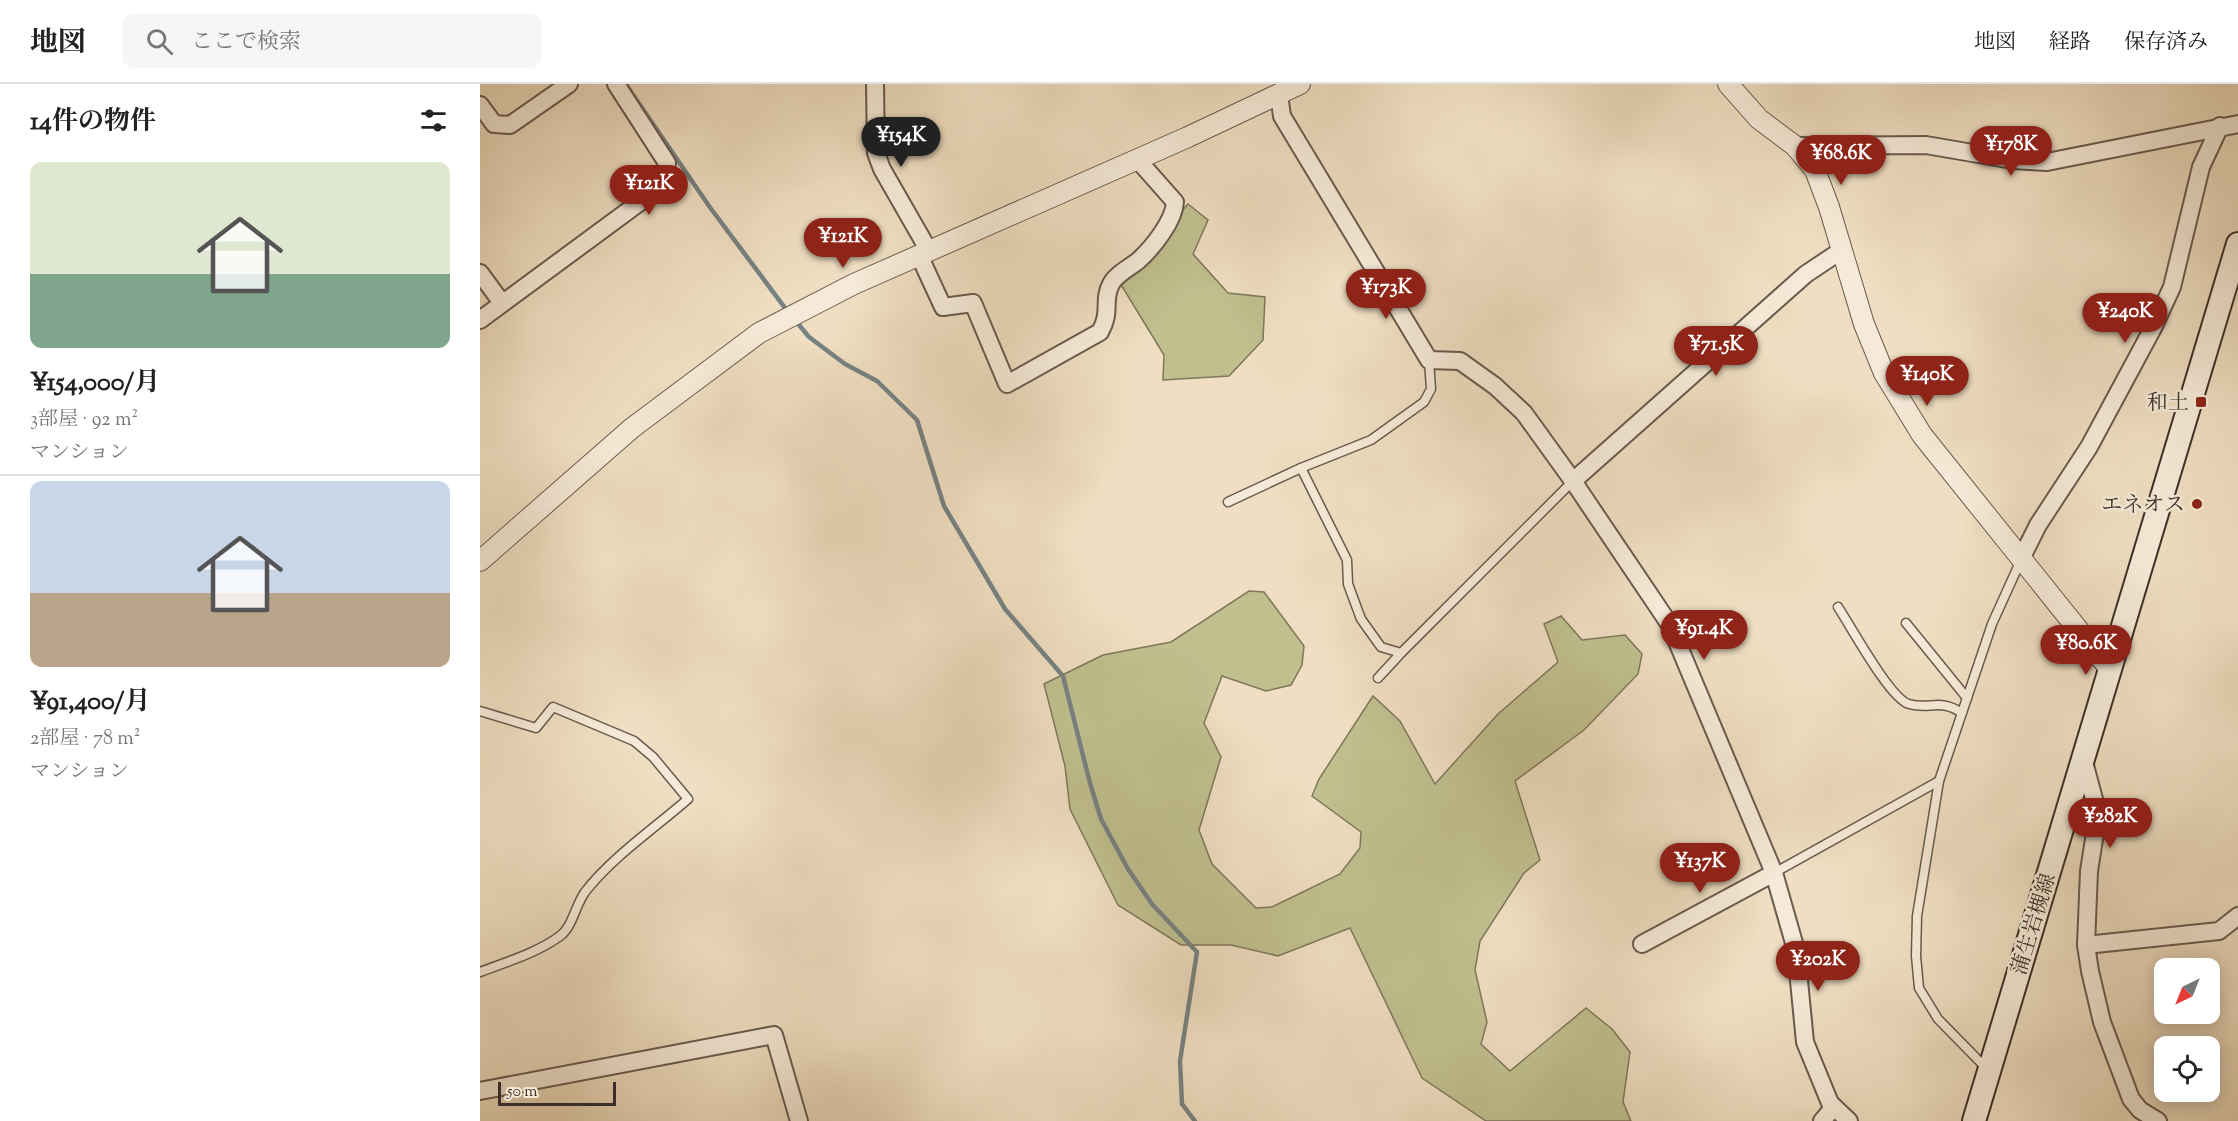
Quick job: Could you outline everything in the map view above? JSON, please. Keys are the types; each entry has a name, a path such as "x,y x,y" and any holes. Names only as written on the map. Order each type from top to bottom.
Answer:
{"main road":[{"name":"蒲生岩槻線","path":"1974,1121 2238,244"}],"street":[{"path":"480,105 494,124 510,125 569,84"},
{"path":"480,320 654,191 664,178 667,163 616,84"},
{"path":"875,84 876,153 882,169 924,253 943,307 973,303 1006,384 1100,332 1108,318 1106,296 1111,281 1140,259 1174,214 1175,202 1137,159"},
{"path":"1728,84 1758,119 1795,146 1815,170 1830,207 1864,324 1884,373 1922,435 2109,668"},
{"path":"480,561 632,428 759,333 854,284 1137,159 1287,89"},
{"path":"1287,89 1282,116 1429,360 1460,361 1503,392 1524,413 1670,625 1774,873 1796,950 1805,1042 1834,1107 1849,1121"},
{"path":"1795,146 1926,146 2013,160 2047,162 2238,124"},
{"path":"2021,560 2038,525 2088,447 2153,328 2172,287 2201,167 2220,126"},
{"path":"1573,481 1806,273 1842,250"},
{"path":"480,273 502,303"},
{"path":"2083,758 2098,814 2089,871 2086,945 2102,1022 2131,1099 2140,1110 2158,1121"},
{"path":"1642,944 1774,873"},
{"path":"2086,945 2218,931 2238,916"},
{"path":"480,1091 774,1035 799,1121"},
{"path":"1822,1121 1834,1107"}],"lane":[{"path":"1228,502 1301,468 1359,447 1424,402 1431,388 1429,360"},
{"path":"1301,468 1347,560 1348,584 1361,619 1381,647 1401,653"},
{"path":"1378,678 1573,481"},
{"path":"1989,1071 1938,1019 1920,988 1916,956 1917,916 1939,782 1992,624 2021,560"},
{"path":"1838,607 1879,673 1900,700 1909,704 1950,705 1962,713"},
{"path":"1906,623 1967,698"},
{"path":"480,711 536,728 552,707 634,741 653,757 688,799 604,872 586,892 575,910 568,930 533,951 480,972"},
{"path":"1774,873 1939,782"}],"shaded area":[{"path":"1188,204 1208,220 1193,254 1228,293 1265,297 1263,340 1229,376 1163,380 1164,355 1120,283"},
{"path":"1249,591 1264,592 1304,646 1302,665 1291,685 1266,691 1222,676 1204,723 1221,757 1199,830 1212,864 1256,908 1272,907 1340,874 1360,848 1361,832 1312,796 1319,779 1373,696 1400,721 1435,784 1498,714 1558,662 1544,624 1561,616 1582,640 1625,635 1642,654 1638,674 1584,730 1515,781 1540,860 1524,873 1480,941 1475,970 1487,1022 1481,1044 1510,1071 1586,1008 1612,1029 1630,1052 1623,1102 1631,1121 1486,1121 1422,1078 1350,928 1278,956 1231,945 1181,945 1118,905 1070,809 1065,766 1044,684 1103,655 1171,642"}],"waterway":[{"path":"627,86 709,206 788,312"},
{"path":"795,320 809,337 845,364 877,381 917,420 944,506 1005,609 1063,676 1101,819 1128,869 1152,904 1197,952 1180,1061 1182,1104 1195,1121"}],"place":[{"name":"和土","path":"2201,402"},
{"name":"エネオス","path":"2197,504"}]}
